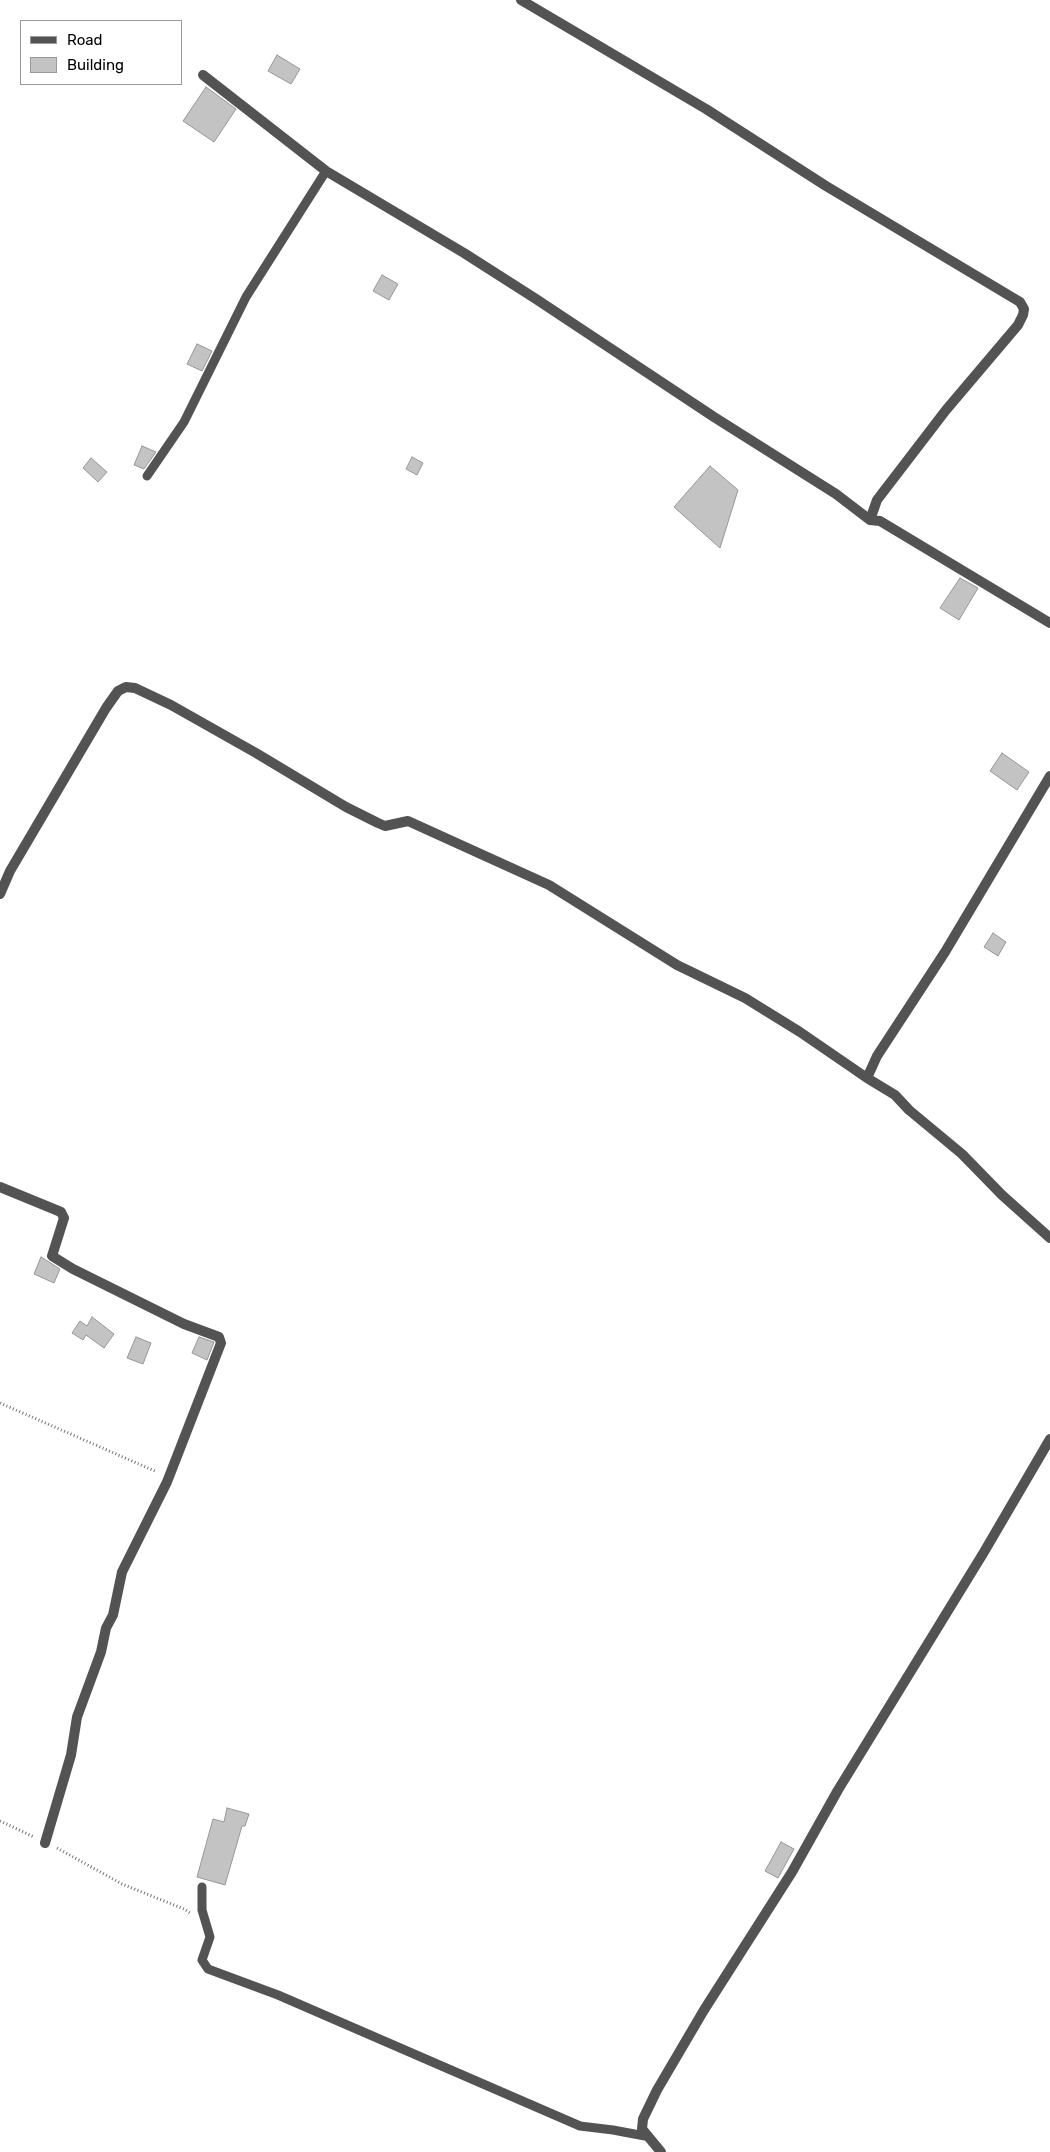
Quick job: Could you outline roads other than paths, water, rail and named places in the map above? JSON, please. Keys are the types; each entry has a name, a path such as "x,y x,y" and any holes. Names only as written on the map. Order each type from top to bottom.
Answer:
{"street":[{"path":"521,0 706,109 826,186 1020,302 1024,309 1018,325 946,410 877,500 870,520"},
{"path":"203,74 326,171 439,238 536,299 707,412 836,494 870,520 880,521 1050,623"},
{"path":"0,894 10,870 106,708 118,691 126,687 135,688 171,705 338,802 378,823 385,826 408,821 549,885 677,965 744,998 800,1032 895,1095 909,1110 955,1149 1050,1238"},
{"path":"867,1078 877,1056 945,952 1050,776"},
{"path":"0,1187 61,1212 64,1218 52,1256 73,1269 184,1324 219,1337 222,1343 170,1477 122,1572 113,1615 106,1628 98,1660 77,1717 71,1755 45,1843"},
{"path":"661,2152 645,2136 642,2129 643,2119 657,2090 704,2010 792,1872 843,1782 984,1552 1050,1439"}],"lane":[{"path":"147,476 184,422 246,297 326,171"},
{"path":"202,1887 202,1910 210,1937 202,1960 208,1969 278,1995 580,2126 645,2136"}]}
